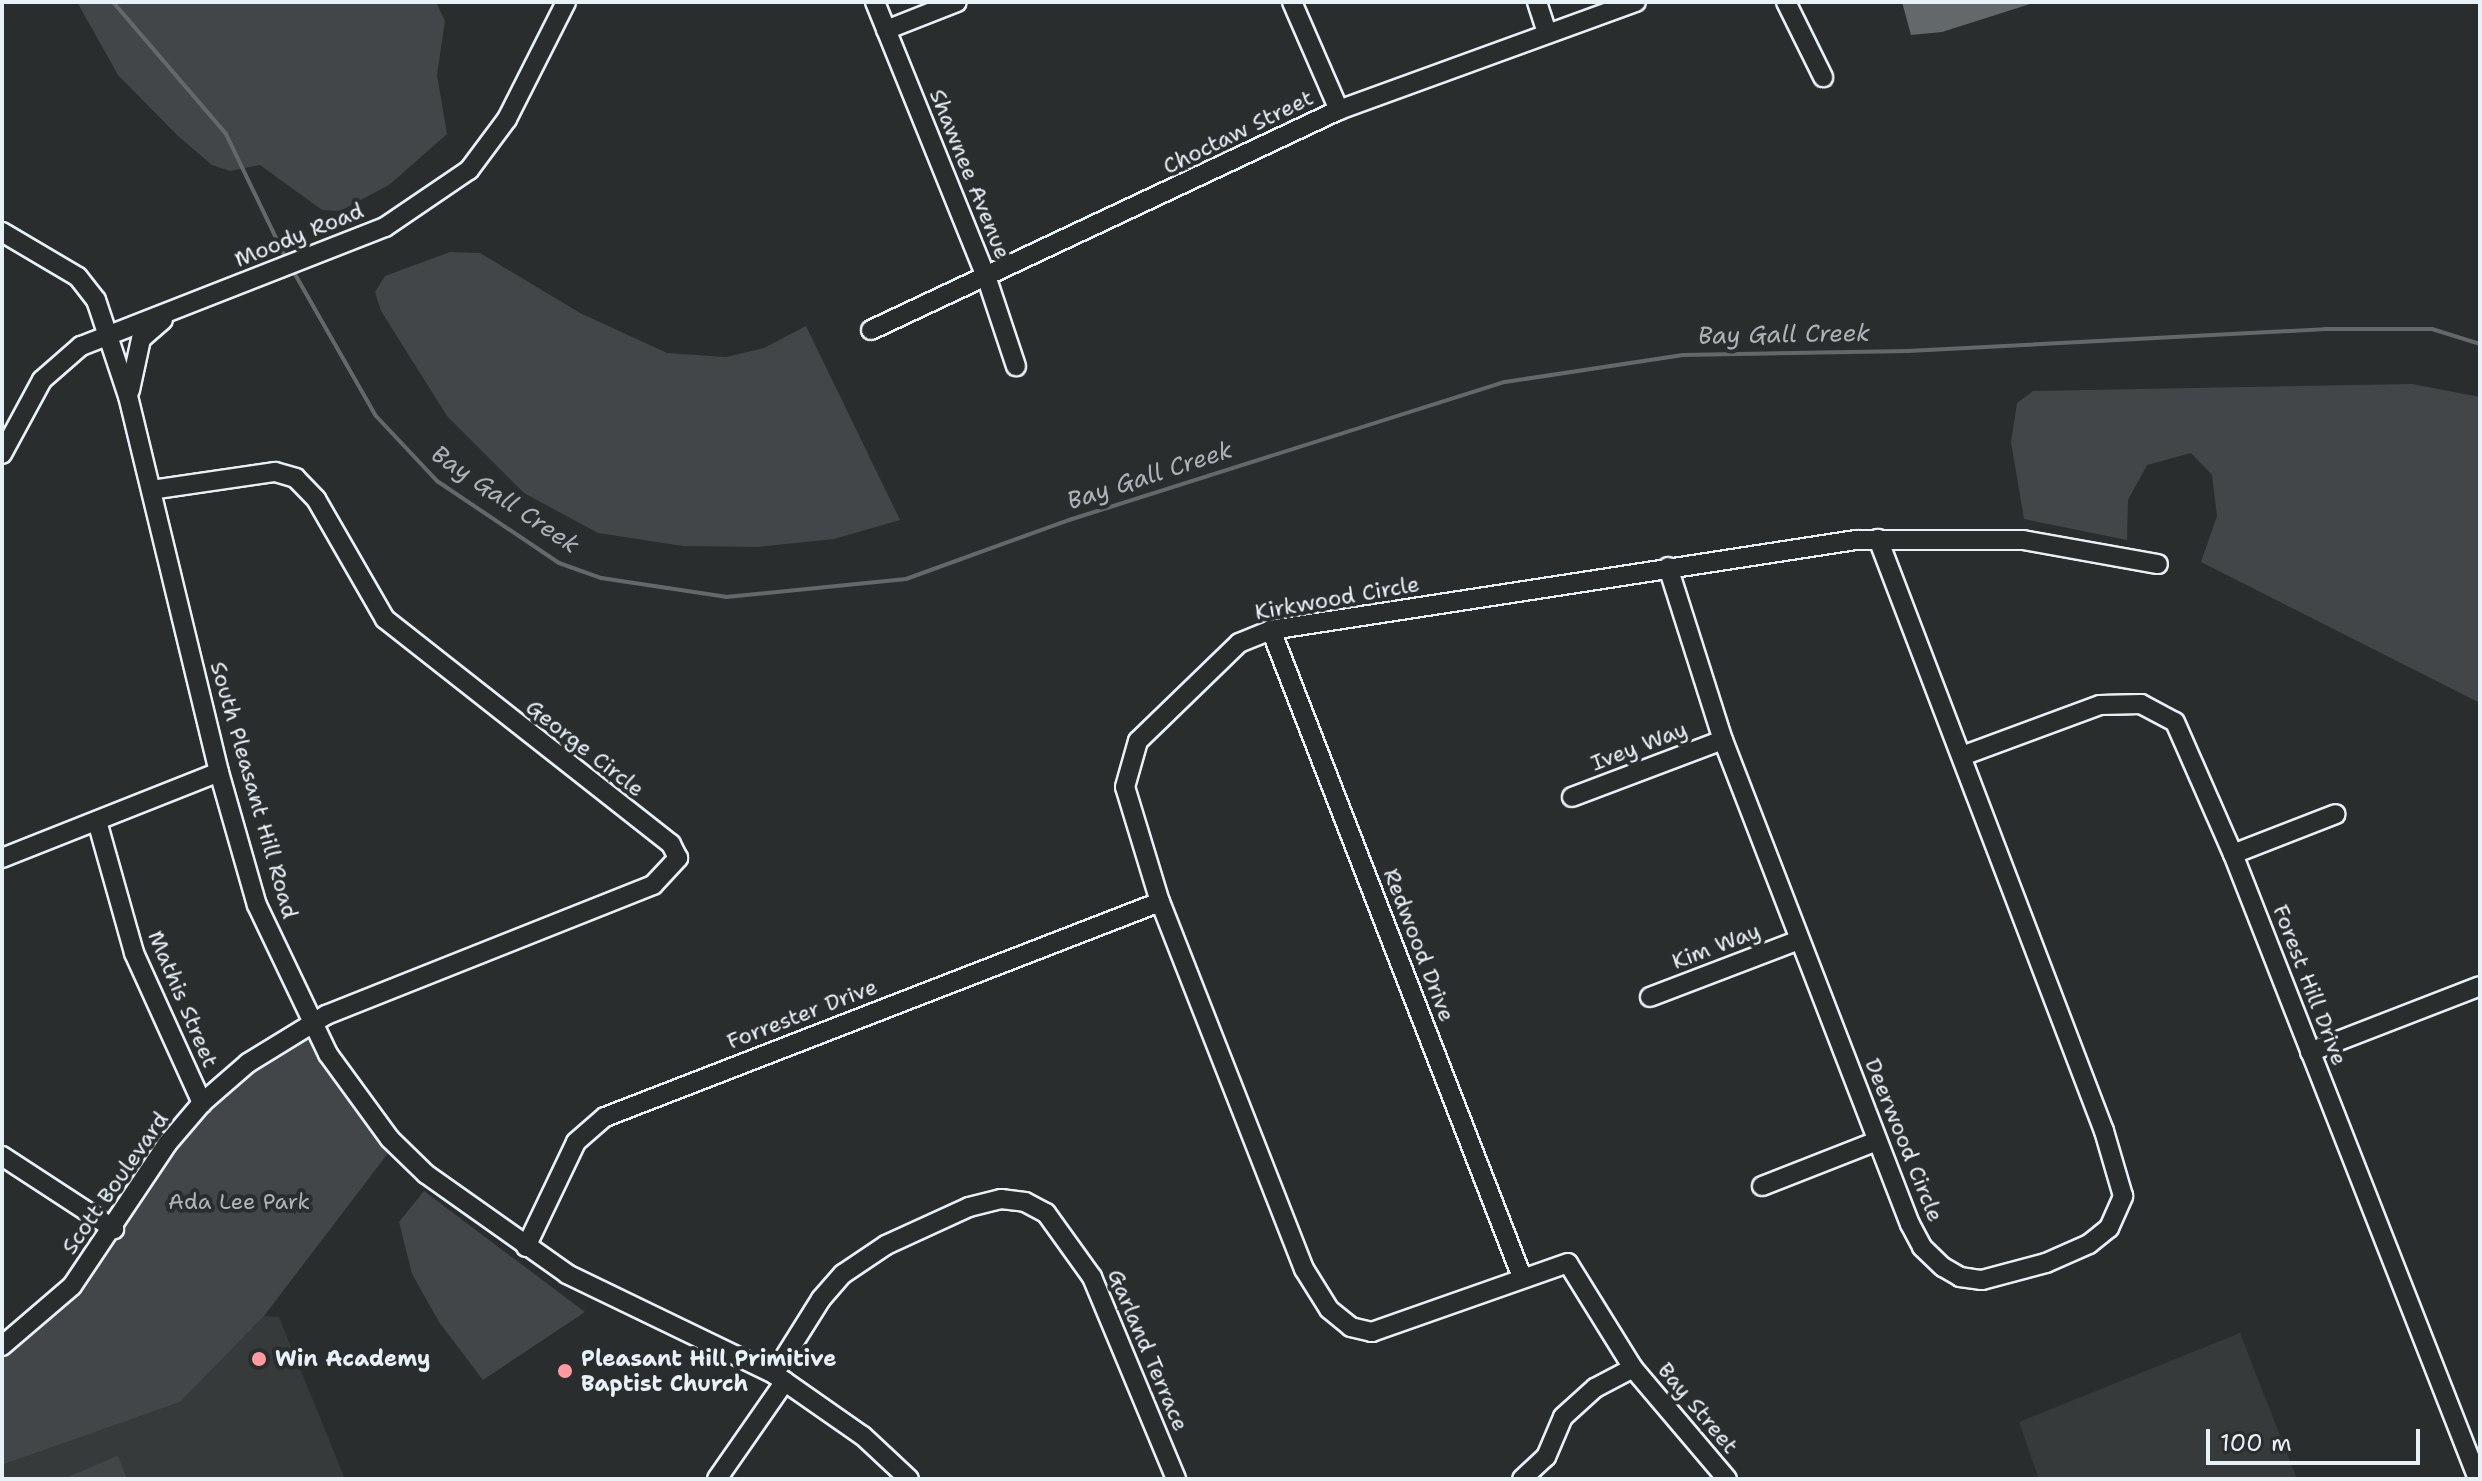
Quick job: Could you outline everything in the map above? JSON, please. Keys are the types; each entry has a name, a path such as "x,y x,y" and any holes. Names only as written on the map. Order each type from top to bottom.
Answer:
{"street":[{"name":"Moody Road","path":"2,454 42,380 81,346 350,242 426,201 469,170 507,119 566,2"},
{"name":"Shawnee Avenue","path":"875,2 987,279 1016,366"},
{"path":"886,30 957,2"},
{"path":"1292,2 1339,110"},
{"path":"1537,2 1547,32"},
{"name":"Choctaw Street","path":"871,330 987,279 1339,110 1636,2"},
{"path":"1786,2 1823,77"},
{"name":"South Pleasant Hill Road","path":"2,232 78,277 96,300 128,396 219,772 260,912 309,1024 390,1139 426,1174 526,1247 580,1281 780,1378 863,1436 909,1479"},
{"path":"128,396 141,339 180,308"},
{"name":"George Circle","path":"152,490 275,472 296,478 316,499 385,619 671,844 678,858 653,885 309,1024"},
{"name":"Kirkwood Circle","path":"1522,1277 1372,1332 1351,1327 1329,1309 1304,1269 1160,902 1125,787 1138,741 1239,643 1271,630 1668,567 1878,539 2023,540 2158,564"},
{"name":"Deerwood Circle","path":"1668,567 1723,740 1877,1141 1922,1247 1960,1277 1982,1280 2011,1274 2089,1244 2109,1228 2123,1196 2104,1131 1878,539"},
{"name":"Redwood Drive","path":"1271,630 1522,1277"},
{"name":"Forest Hill Drive","path":"1962,756 2076,711 2141,704 2175,722 2233,854 2478,1479"},
{"name":"Ivey Way","path":"1572,797 1723,740"},
{"path":"2,858 219,772"},
{"path":"2233,854 2336,814"},
{"name":"Mathis Street","path":"97,821 134,953 202,1103"},
{"name":"Forrester Drive","path":"526,1247 576,1142 605,1117 1160,902"},
{"name":"Kim Way","path":"1650,997 1799,940"},
{"path":"2310,1052 2480,986"},
{"name":"Scott Boulevard","path":"2,1346 72,1286 114,1229 158,1156 202,1103 248,1063 309,1024"},
{"path":"1762,1186 1877,1141"},
{"path":"2,1156 114,1229"},
{"name":"Garland Terrace","path":"717,1479 780,1378 821,1299 843,1274 886,1245 969,1207 1001,1199 1025,1202 1046,1213 1092,1277 1125,1345 1176,1479"},
{"name":"Bay Street","path":"1522,1277 1568,1263 1633,1368 1727,1479"},
{"path":"1522,1479 1546,1457 1563,1417 1595,1388 1633,1368"}],"shaded area":[{"path":"1902,2 2036,2 1942,32 1911,35"},
{"name":"Win Academy","path":"264,1316 279,1317 345,1479 2,1479 2,1465 180,1402"},
{"path":"2240,1333 2297,1479 2039,1479 2019,1422"}],"green space":[{"path":"77,2 436,2 445,21 437,75 447,134 389,185 340,211 322,210 260,165 230,171 212,165 177,135 118,75"},
{"path":"450,252 480,253 580,313 667,353 726,357 764,348 806,326 900,520 834,539 758,547 683,546 598,533 524,493 447,416 381,311 375,292 385,276"},
{"path":"2412,384 2480,397 2480,703 2201,562 2217,516 2212,475 2191,453 2147,465 2128,500 2127,540 2024,519 2011,442 2017,403 2033,391"},
{"name":"Ada Lee Park","path":"307,1029 392,1148 264,1316 180,1402 2,1465 2,1349 74,1288 204,1105"},
{"path":"424,1191 585,1312 483,1380 439,1322 412,1274 399,1222"},
{"path":"117,1456 127,1479 63,1479"}],"waterway":[{"name":"Bay Gall Creek","path":"113,2 226,134 287,261"},
{"name":"Bay Gall Creek","path":"292,269 376,416 437,481 559,563 601,578 726,597 906,579 1069,520 1505,382 1683,355 1908,351 2325,329 2432,329 2480,344"}],"place":[{"name":"Win Academy","path":"259,1359"},
{"name":"Pleasant Hill Primitive Baptist Church","path":"565,1371"}]}
